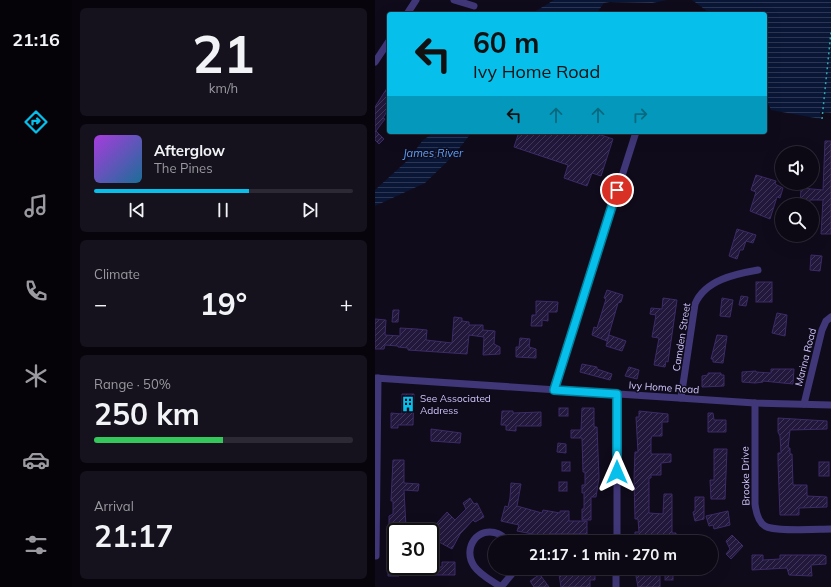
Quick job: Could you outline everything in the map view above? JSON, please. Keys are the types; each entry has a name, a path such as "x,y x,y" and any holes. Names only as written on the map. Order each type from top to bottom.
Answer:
{"street":[{"path":"408,12 416,0"},
{"path":"454,0 474,6"},
{"path":"375,62 387,44"},
{"path":"554,390 635,134"},
{"name":"Camden Street","path":"681,398 695,304 699,295 711,284 734,276 759,270"},
{"name":"Marina Road","path":"804,404 822,330 826,321 831,317"},
{"path":"375,556 376,378"},
{"name":"Ivy Home Road","path":"376,378 755,403 831,405"},
{"path":"617,394 617,535"},
{"name":"Brooke Drive","path":"755,403 755,504 757,518 765,526 775,529 831,529"},
{"path":"501,535 490,532 481,534 475,538 469,548 469,557 474,567 501,587 511,575"},
{"path":"616,575 616,587"}],"path":[{"path":"822,118 831,32"}],"water":[{"path":"554,0 667,0 652,3 604,3 597,12 534,12"},
{"path":"692,0 831,0 831,113 820,112 821,119 771,110 767,101 767,12 708,12"},
{"name":"James River","path":"432,134 470,134 454,155 425,183 375,206 375,190 408,160 423,140"}],"building":[{"path":"387,88 387,111 383,118 385,119 376,131 384,139 379,144 375,140 375,107"},
{"path":"518,134 598,134 613,139 601,176 592,173 587,186 564,178 568,165 514,147"},
{"path":"825,141 831,141 831,234 821,234 823,200 819,200 819,198 800,198 801,190 823,190"},
{"path":"756,175 775,181 775,190 782,190 780,198 775,198 775,203 770,219 750,211 756,192 751,190"},
{"path":"737,229 756,235 753,243 746,241 743,250 740,250 737,259 729,256"},
{"path":"811,255 822,256 820,271 810,270"},
{"path":"756,282 772,282 772,302 756,302"},
{"path":"607,290 623,295 621,302 618,303 607,341 592,335 594,327 597,328 606,299 604,298"},
{"path":"741,296 748,297 746,306 739,305"},
{"path":"663,298 677,300 668,362 666,361 665,367 654,365 659,338 652,337 656,315 650,314 651,308 662,309"},
{"path":"722,298 733,300 730,317 720,316"},
{"path":"536,301 558,302 557,312 548,312 548,321 542,320 542,326 531,326 532,315 536,315"},
{"path":"393,310 399,310 398,322 392,322"},
{"path":"777,313 787,315 785,336 772,333"},
{"path":"454,317 462,318 462,321 469,322 469,325 483,325 483,330 495,331 494,344 500,347 500,354 483,355 484,337 469,335 467,354 408,350 408,348 385,345 384,349 375,349 375,319 386,320 385,335 400,336 400,328 427,330 426,340 452,343"},
{"path":"609,335 626,341 622,351 606,346"},
{"path":"717,335 727,336 723,363 713,362 713,359 711,359"},
{"path":"520,338 530,339 529,347 536,349 536,358 516,357 516,347 519,347"},
{"path":"582,364 597,367 597,369 612,374 610,380 580,372"},
{"path":"629,367 639,370 637,379 625,376"},
{"path":"771,369 794,369 793,384 763,381 755,383 742,382 742,372 756,371 771,373"},
{"path":"708,373 721,373 721,375 724,375 724,386 702,387 702,376 708,375"},
{"name":"See Associated Address","path":"402,394 414,394 413,425 398,425 398,428 391,428 391,413 402,414"},
{"path":"559,408 568,408 568,416 559,416"},
{"path":"582,408 594,408 594,427 597,427 599,478 596,497 591,497 591,520 582,520 584,493 582,493 582,485 585,485 585,472 583,472 582,438 571,438 571,430 581,430"},
{"path":"502,411 513,411 513,413 541,412 541,426 516,426 516,431 506,430 506,425 501,425"},
{"path":"639,411 668,414 668,422 662,422 662,436 652,436 651,454 671,454 671,462 661,463 661,475 651,475 651,478 649,478 649,513 663,514 664,494 672,494 672,533 676,533 676,535 635,535 635,532 639,532 638,519 635,519 634,478 635,452 638,452 636,417 639,417"},
{"path":"708,413 713,413 714,420 726,420 726,432 708,432"},
{"path":"778,418 827,421 827,429 790,430 788,448 790,448 790,454 792,454 793,485 807,485 807,496 827,497 827,507 799,508 799,515 780,515 778,453 781,453"},
{"path":"431,429 461,433 460,443 431,441"},
{"path":"558,443 566,444 566,453 557,452"},
{"path":"714,449 727,449 725,499 711,499 710,480 714,480"},
{"path":"393,460 404,460 404,483 419,484 418,491 404,490 406,523 389,523 389,516 393,514 393,501 391,501"},
{"path":"562,462 570,462 570,471 562,471"},
{"path":"819,462 829,462 829,476 819,476"},
{"path":"559,482 567,482 567,491 559,491"},
{"path":"511,483 521,484 517,506 542,513 543,510 560,513 560,511 569,511 569,521 587,521 587,534 538,535 517,531 519,525 501,521 505,506 508,507"},
{"path":"695,497 704,497 704,519 695,521 693,512 695,511"},
{"path":"470,498 474,504 477,503 484,517 475,522 473,520 460,534 452,549 439,542 439,523 437,523 447,512 455,520 466,509 463,503"},
{"path":"728,511 730,525 714,529 713,525 709,526 706,516"},
{"path":"732,535 743,546 731,559 726,554 730,549 726,541"},
{"path":"752,555 763,555 763,560 780,559 780,555 823,555 826,556 826,564 811,565 812,576 789,575 787,568 752,570"},
{"path":"442,562 455,562 455,575 439,575 439,567 442,567"},
{"path":"388,575 399,575 399,576"},
{"path":"539,575 549,587 534,587 530,581"},
{"path":"559,575 595,575 595,580 590,580 590,587 561,587"},
{"path":"636,575 660,575 660,587 638,587"},
{"path":"665,575 673,575 673,580 665,580"}],"place":[{"name":"See Associated Address","path":"408,404"}],"route":[{"path":"617,190 554,390 617,394 617,472"}]}
